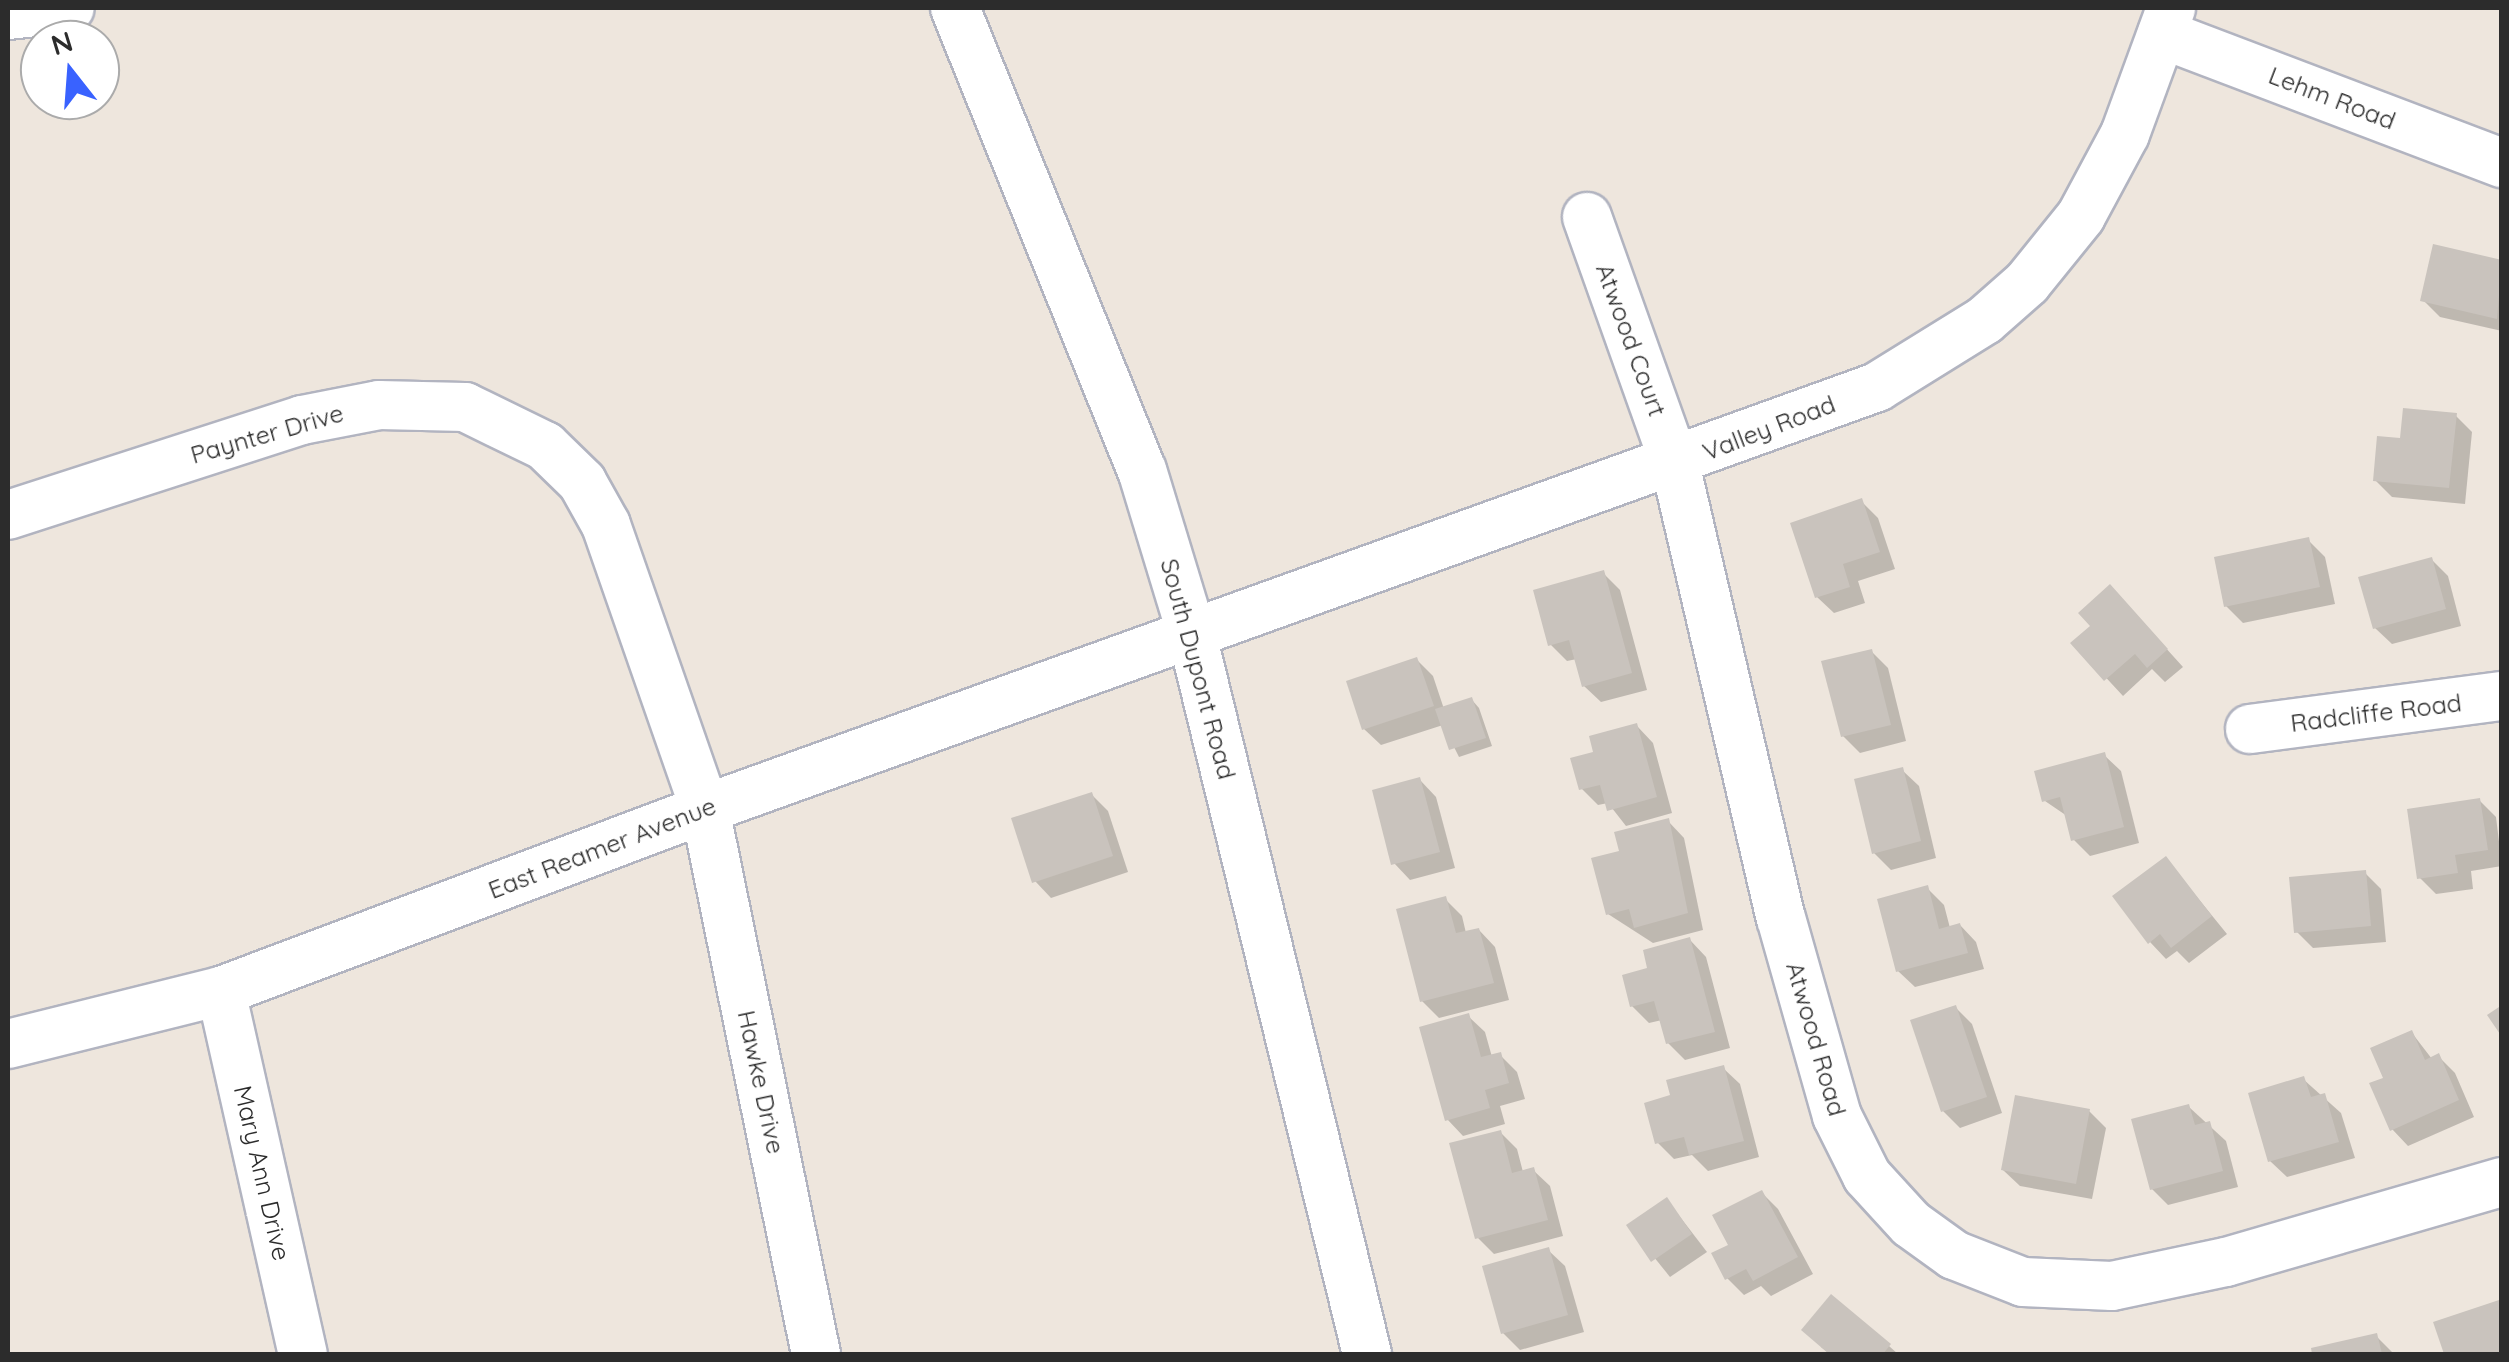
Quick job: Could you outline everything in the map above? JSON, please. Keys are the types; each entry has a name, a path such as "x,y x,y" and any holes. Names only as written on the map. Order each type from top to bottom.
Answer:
{"street":[{"path":"8,15 70,8"},
{"name":"South Dupont Road","path":"955,8 1142,470 1192,635 1367,1354"},
{"name":"Valley Road","path":"1192,635 1675,464 1877,387 2013,296 2108,173 2167,21"},
{"name":"Lehm Road","path":"2167,21 2502,163"},
{"name":"Atwood Court","path":"1587,217 1675,464"},
{"name":"Paynter Drive","path":"8,514 302,420 380,405 465,408 545,446 582,482 606,525 705,809"},
{"name":"Atwood Road","path":"1675,464 1781,918 1836,1116 1867,1176 1910,1224 1954,1255 2023,1282 2112,1286 2226,1262 2502,1182"},
{"name":"East Reamer Avenue","path":"8,1044 221,992 705,809 1192,635"},
{"name":"Radcliffe Road","path":"2250,729 2502,696"},
{"name":"Hawke Drive","path":"705,809 816,1354"},
{"name":"Mary Ann Drive","path":"221,992 303,1354"}],"building":[{"path":"2433,244 2502,260 2497,319 2420,301"},
{"path":"2403,408 2457,413 2449,488 2373,481 2377,436 2400,438"},
{"path":"1862,498 1880,552 1843,564 1850,587 1815,598 1790,523"},
{"path":"2309,537 2320,587 2224,607 2214,557"},
{"path":"2432,557 2446,609 2373,629 2358,577"},
{"path":"1604,570 1632,673 1582,687 1569,640 1548,646 1533,590"},
{"path":"2110,584 2168,649 2147,668 2135,654 2104,681 2070,643 2090,626 2078,613"},
{"path":"1872,649 1891,725 1841,737 1821,661"},
{"path":"1417,657 1434,706 1362,730 1346,681"},
{"path":"1472,697 1486,738 1449,750 1435,709"},
{"path":"1637,723 1657,797 1607,811 1600,785 1579,790 1570,758 1593,752 1589,736"},
{"path":"2105,752 2124,827 2071,841 2060,797 2042,802 2034,771"},
{"path":"1903,767 1921,841 1872,854 1854,779"},
{"path":"1420,777 1440,852 1391,865 1372,790"},
{"path":"1092,792 1113,856 1032,883 1011,818"},
{"path":"2480,798 2488,850 2455,855 2458,873 2417,879 2407,809"},
{"path":"1669,818 1688,913 1634,928 1629,909 1606,915 1591,858 1619,851 1614,832"},
{"path":"2166,856 2212,916 2171,948 2160,934 2148,944 2112,896"},
{"path":"2366,870 2371,926 2294,933 2289,877"},
{"path":"1928,885 1939,929 1960,923 1968,953 1896,972 1877,899"},
{"path":"1446,896 1456,933 1479,928 1494,983 1420,1002 1396,909"},
{"path":"1690,937 1715,1032 1666,1044 1654,1001 1630,1007 1622,975 1647,968 1643,950"},
{"path":"1956,1005 1987,1097 1941,1112 1910,1020"},
{"path":"2502,1005 2502,1037 2487,1015"},
{"path":"1469,1013 1481,1057 1501,1052 1509,1083 1485,1090 1490,1108 1445,1121 1419,1027"},
{"path":"2412,1030 2425,1060 2439,1053 2459,1100 2390,1131 2369,1083 2383,1078 2370,1048"},
{"path":"1724,1065 1744,1141 1689,1155 1684,1137 1655,1144 1644,1103 1670,1095 1666,1080"},
{"path":"2304,1076 2311,1097 2325,1093 2339,1142 2268,1162 2248,1093"},
{"path":"2015,1095 2090,1109 2076,1184 2001,1170"},
{"path":"2189,1104 2195,1125 2210,1121 2223,1171 2150,1190 2131,1119"},
{"path":"1501,1130 1512,1173 1534,1167 1548,1220 1475,1239 1449,1143"},
{"path":"1762,1190 1798,1257 1753,1281 1746,1269 1725,1280 1711,1253 1728,1245 1712,1215"},
{"path":"1667,1197 1692,1234 1651,1262 1626,1225"},
{"path":"1549,1247 1568,1315 1501,1334 1482,1266"},
{"path":"1831,1294 1891,1344 1883,1354 1829,1354 1801,1330"},
{"path":"2502,1299 2502,1354 2444,1354 2433,1322"},
{"path":"2377,1333 2382,1354 2312,1354 2311,1348"}]}
